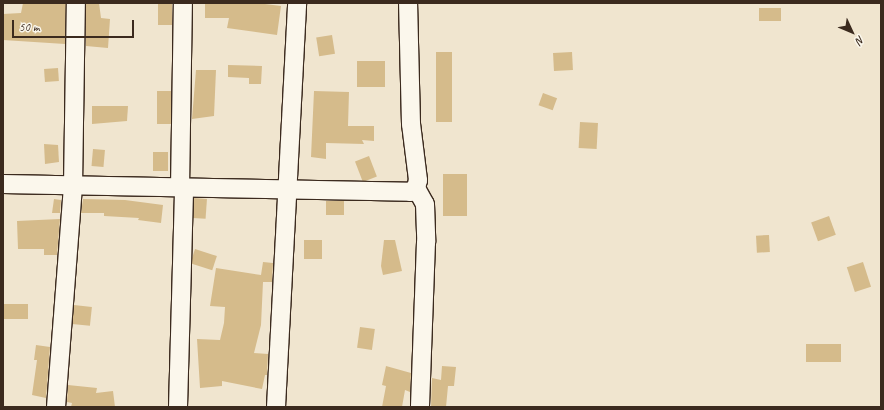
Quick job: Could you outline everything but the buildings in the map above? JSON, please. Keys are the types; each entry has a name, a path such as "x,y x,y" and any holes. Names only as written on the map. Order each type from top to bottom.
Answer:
{"street":[{"path":"56,407 73,186 76,3"},
{"path":"178,407 182,188 183,3"},
{"path":"276,407 289,189 297,3"},
{"path":"408,3 411,124 418,173 416,188 425,204 426,242 420,407"},
{"path":"3,184 410,192 416,188"}]}
